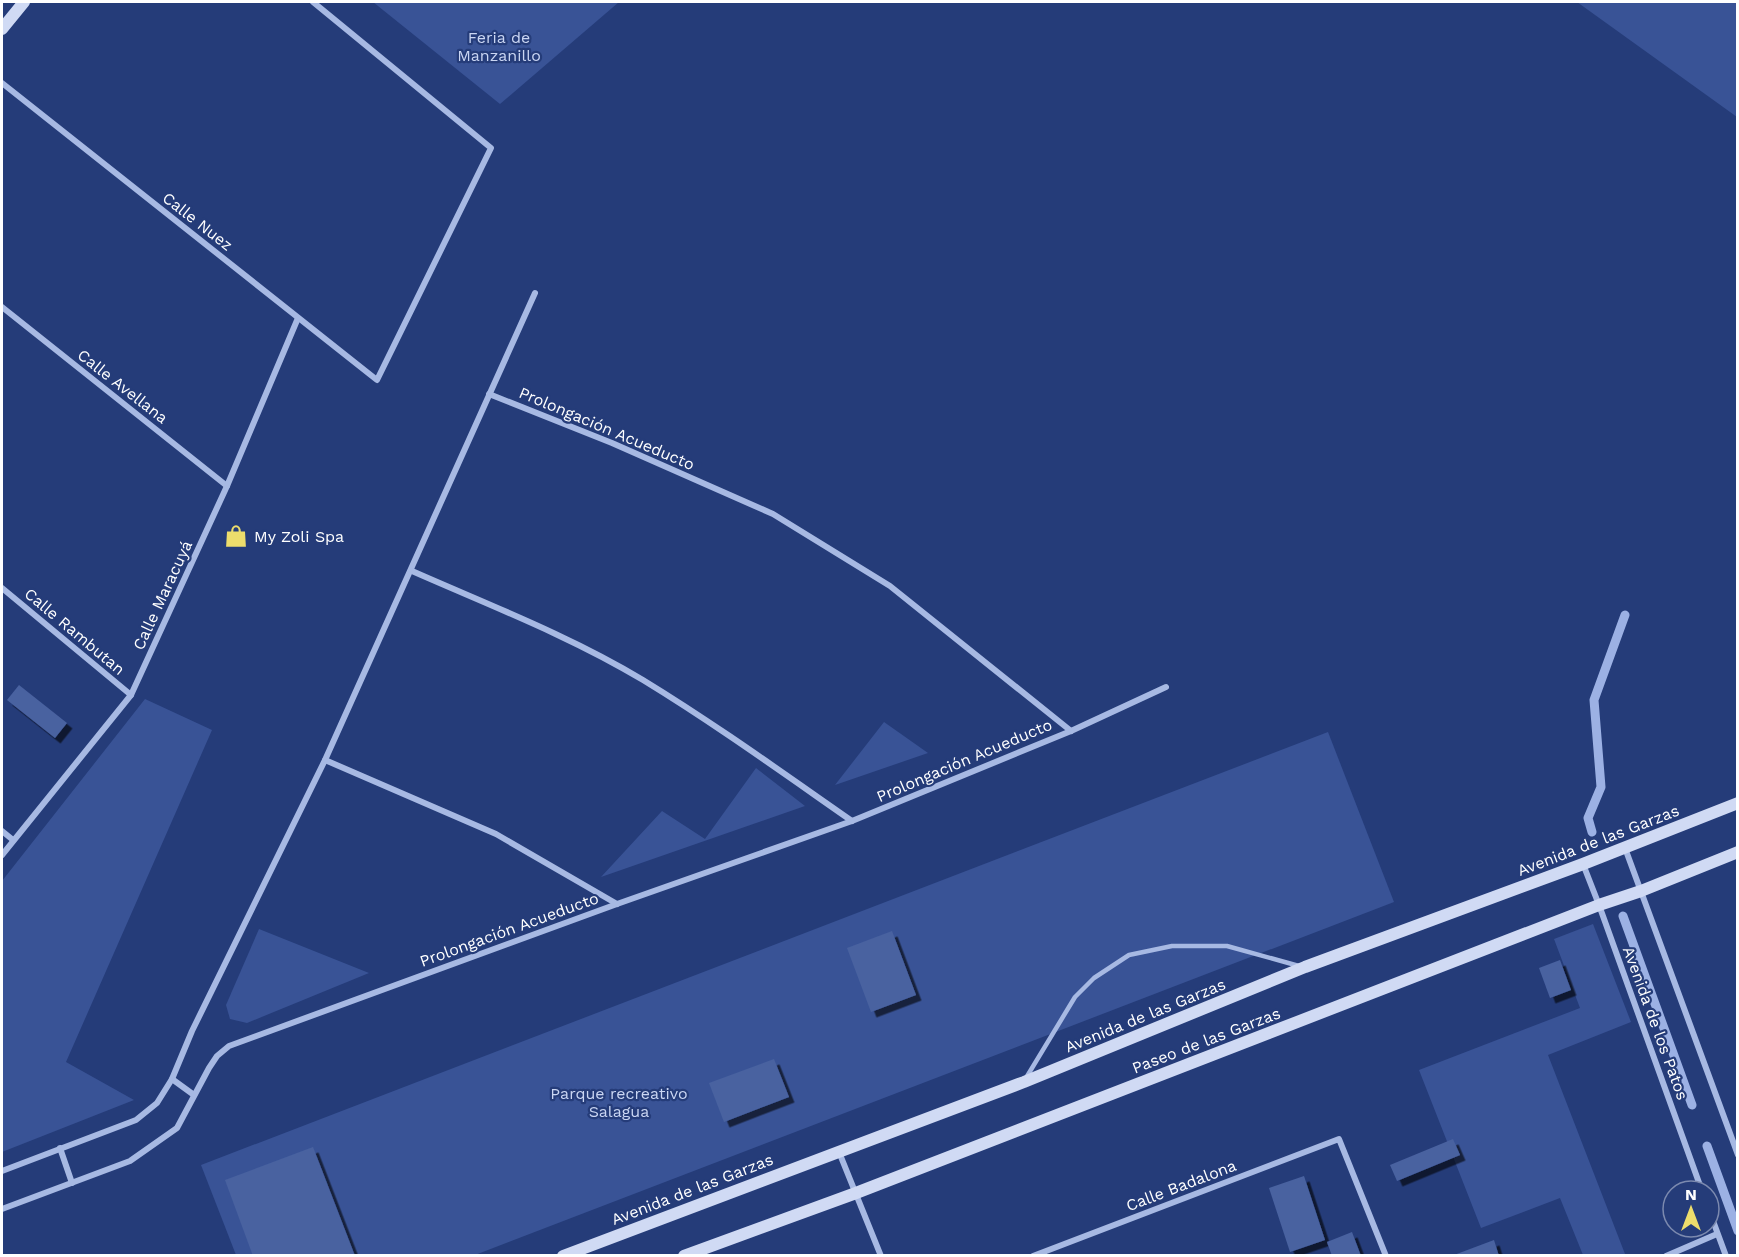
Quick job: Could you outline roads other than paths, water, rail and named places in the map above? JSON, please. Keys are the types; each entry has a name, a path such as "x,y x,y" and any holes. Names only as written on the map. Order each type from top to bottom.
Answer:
{"main road":[{"path":"2,30 24,2"},
{"name":"Avenida de las Garzas","path":"563,1256 1024,1082 1305,967 1583,864 1737,803"},
{"name":"Paseo de las Garzas","path":"684,1256 856,1193 1737,852"}],"street":[{"name":"Calle Nuez","path":"2,83 377,380 491,148 313,2"},
{"path":"2,1170 136,1120 157,1103 172,1078 192,1031 326,760 535,293"},
{"name":"Calle Avellana","path":"2,307 227,486"},
{"name":"Calle Maracuyá","path":"2,855 130,695 227,486 298,318"},
{"name":"Prolongación Acueducto","path":"489,394 612,443 773,514 890,586 1071,730"},
{"path":"412,571 563,638 642,680 728,734 852,821"},
{"name":"Calle Rambutan","path":"2,588 130,695"},
{"name":"Prolongación Acueducto","path":"2,1209 130,1161 177,1128 217,1056 229,1046 852,821 1071,730 1166,687"},
{"path":"326,760 496,834 617,904"},
{"path":"2,831 13,840"},
{"name":"Avenida de los Patos","path":"1625,848 1737,1155"},
{"name":"Avenida de los Patos","path":"1583,864 1698,1179"},
{"path":"172,1078 194,1095"},
{"name":"Calle Badalona","path":"1033,1256 1339,1139 1386,1256"},
{"path":"60,1148 72,1183"},
{"path":"839,1151 881,1256"},
{"path":"1665,1256 1706,1239"},
{"path":"1720,1239 1726,1256"}],"lane":[{"path":"1024,1082 1075,997 1095,978 1129,956 1172,946 1227,946 1305,967"}],"waterway":[{"path":"1592,832 1588,818 1601,787 1594,700 1625,615"},
{"path":"1623,916 1692,1105"},
{"path":"1707,1146 1738,1231"}],"place":[{"name":"My Zoli Spa","path":"236,536"}],"park label":[{"name":"Feria de Manzanillo","path":"499,46"},
{"name":"Parque recreativo Salagua","path":"619,1102"}]}
